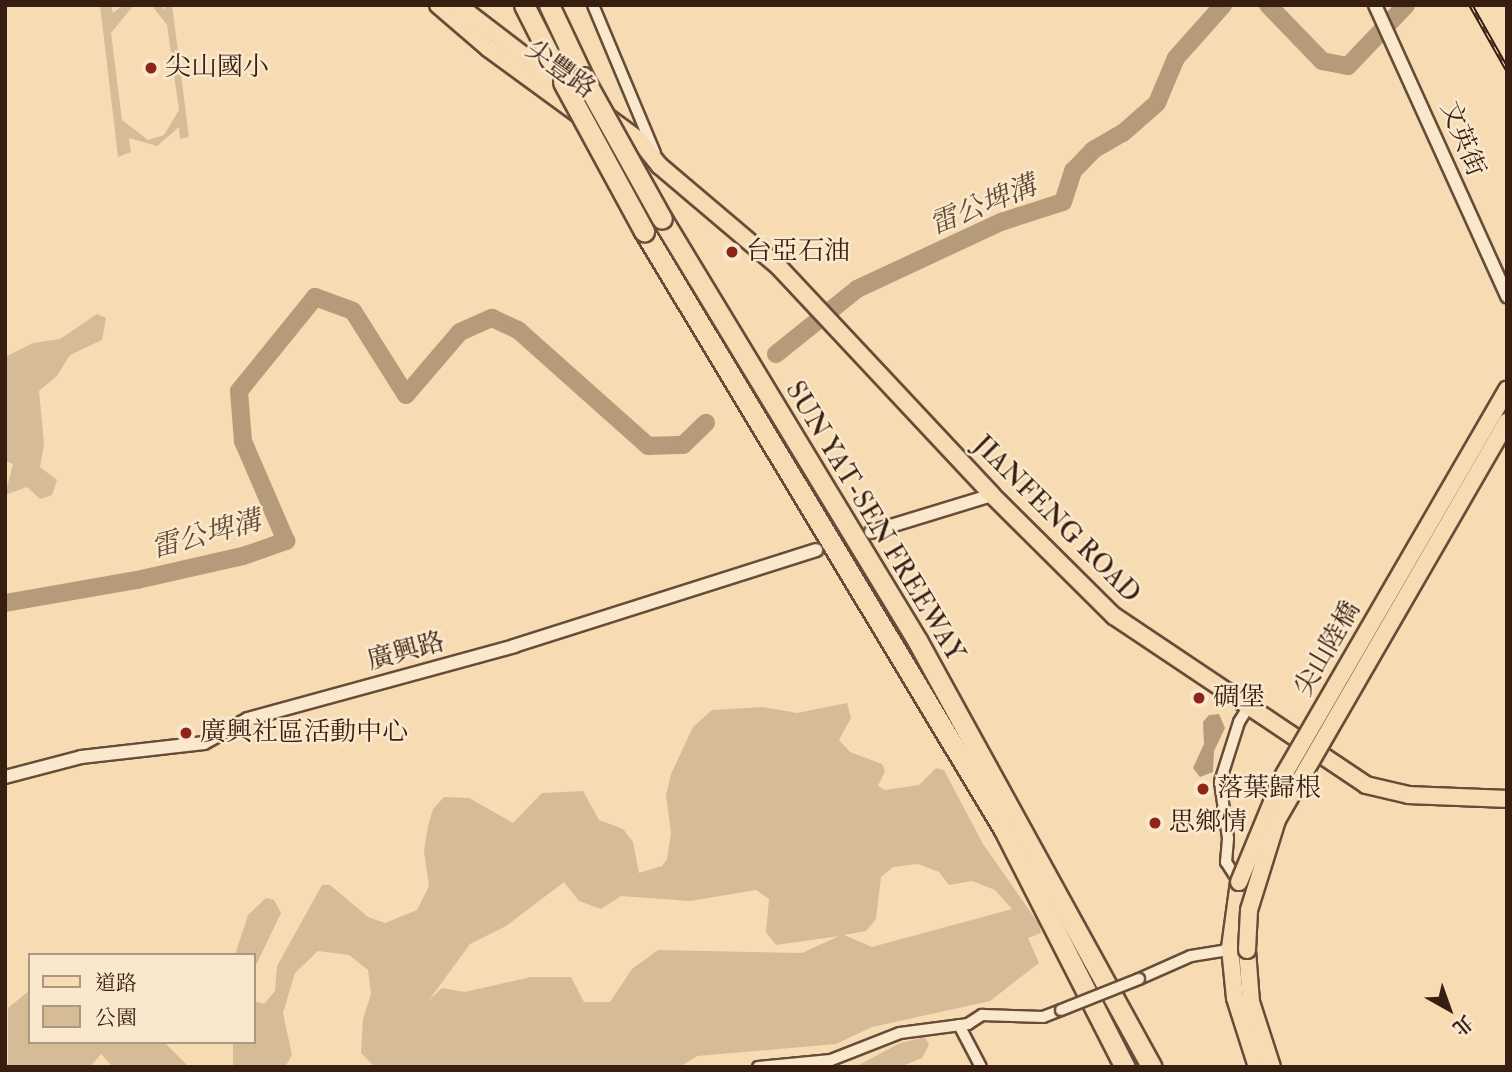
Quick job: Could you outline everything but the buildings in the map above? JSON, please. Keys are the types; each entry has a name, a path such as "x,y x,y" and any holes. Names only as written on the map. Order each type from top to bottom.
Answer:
{"highway":[{"name":"SUN YAT-SEN FREEWAY","path":"524,5 644,231 1003,828 1125,1067"},
{"name":"SUN YAT-SEN FREEWAY","path":"548,5 583,77 662,219 918,642 1152,1067"}],"main road":[{"name":"尖豐路","path":"438,5 488,48 636,156 660,166"},
{"path":"458,5 638,139 660,166"},
{"name":"JIANFENG ROAD","path":"660,166 725,218 805,295 992,495 1114,616 1366,785 1409,795 1507,799"},
{"name":"尖山陸橋","path":"1257,1067 1235,998 1230,948 1239,882 1282,778 1507,390"},
{"name":"尖山陸橋","path":"1272,1067 1251,1002 1247,950 1255,884 1276,820 1507,422"}],"street":[{"path":"593,5 660,166"},
{"name":"文英街","path":"1378,10 1394,38 1507,296"},
{"path":"871,533 992,495"},
{"name":"廣興路","path":"5,777 81,757 204,743 248,719 510,648 816,550"},
{"path":"1239,882 1226,862 1228,838 1220,782 1239,722 1249,706"},
{"path":"758,1067 831,1060 900,1033 960,1025 982,1015 1042,1017 1191,956 1230,948 1247,950"},
{"path":"960,1025 981,1067"}],"green space":[{"path":"100,5 111,5 113,13 123,5 134,5 111,33 122,120 148,140 164,135 179,110 167,25 153,7 140,5 160,5 165,10 165,5 172,5 189,137 180,139 179,127 157,146 129,138 131,152 118,157"},
{"path":"97,314 106,318 102,340 70,355 57,376 39,391 44,444 40,467 57,480 52,495 40,499 27,487 5,495 13,464 5,461 5,357 33,343 60,339"},
{"path":"847,703 851,718 839,740 850,752 882,764 885,771 878,786 885,790 919,785 936,768 944,770 983,844 1039,924 1041,933 1028,938 1039,963 990,1001 872,1027 836,1044 697,1056 680,1067 375,1067 361,1053 363,1019 371,994 368,970 349,955 318,951 295,973 283,1013 292,1055 285,1067 233,1067 233,1044 256,1044 256,1002 264,1004 275,991 277,966 322,885 330,885 368,917 385,923 417,910 429,886 424,851 428,826 433,809 444,797 469,798 513,823 542,793 583,791 599,820 623,829 633,842 639,873 662,866 667,859 671,833 666,795 671,774 693,727 712,710 763,707 797,713","holes":["918,864 939,872 949,885 972,881 995,890 1012,909 872,947 844,935 866,931 876,919 881,877 893,867","564,882 579,901 601,909 621,896 690,901 756,890 769,899 766,932 776,945 839,936 802,953 658,950 632,969 610,1002 584,1002 571,977 531,977 465,992 442,988 429,1000 470,944 506,926"]},
{"path":"266,898 274,900 281,913 256,965 256,953 236,953 248,915"},
{"path":"28,992 28,1044 166,1044 189,1067 113,1067 101,1054 90,1067 8,1067 8,1008"},
{"path":"925,1037 929,1045 922,1058 900,1067 855,1067 900,1043"}],"shaded area":[{"path":"1219,714 1225,728 1214,751 1213,772 1200,777 1193,768 1204,744 1203,722 1209,715"}],"waterway":[{"name":"雷公埤溝","path":"776,354 857,289 1001,222 1063,202 1073,171 1093,150 1123,133 1157,103 1176,58 1223,5"},
{"name":"雷公埤溝","path":"1268,5 1322,61 1348,66 1406,5"},
{"name":"雷公埤溝","path":"5,603 137,580 243,556 286,541 243,441 239,391 315,297 353,311 406,395 460,332 492,318 518,330 648,446 683,445 706,423"}],"railway":[{"path":"1471,5 1507,69"}],"place":[{"name":"尖山國小","path":"151,68"},
{"name":"台亞石油","path":"732,252"},
{"name":"碉堡","path":"1199,698"},
{"name":"廣興社區活動中心","path":"186,733"},
{"name":"落葉歸根","path":"1203,789"},
{"name":"思鄉情","path":"1155,823"}]}
